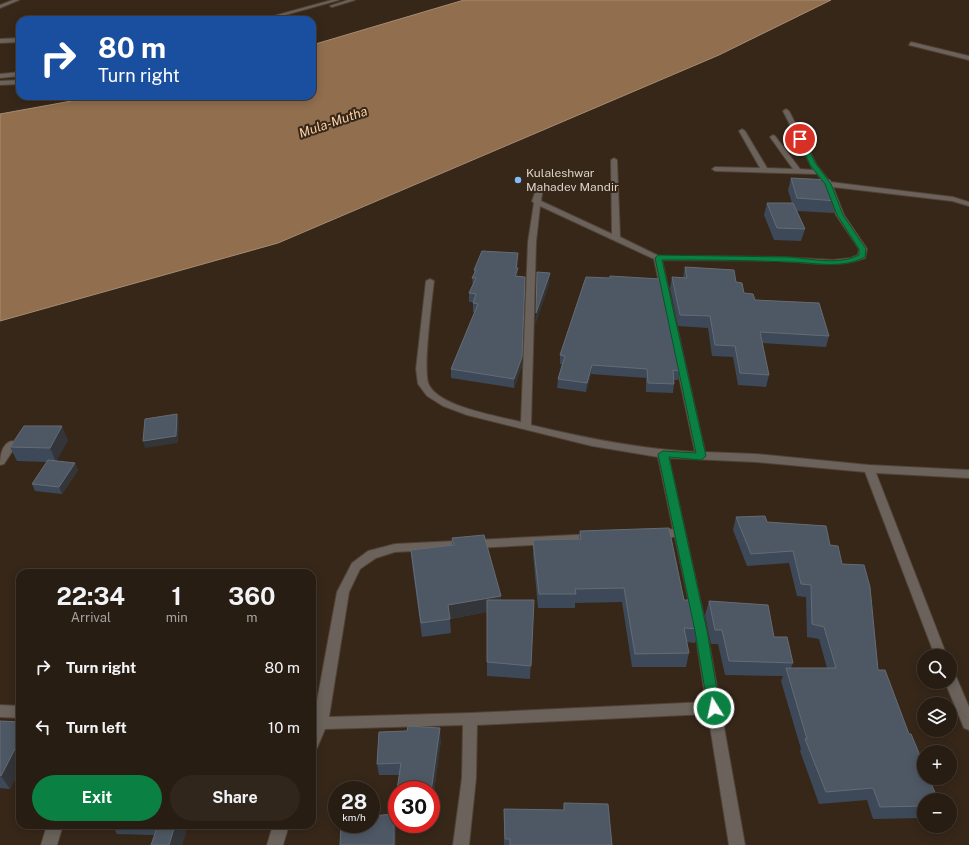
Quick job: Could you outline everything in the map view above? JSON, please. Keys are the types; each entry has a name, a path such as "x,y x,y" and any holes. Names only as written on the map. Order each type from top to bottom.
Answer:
{"street":[{"path":"0,7 16,0"},
{"path":"276,16 337,0"},
{"path":"294,16 353,0"},
{"path":"295,11 302,14"},
{"path":"0,41 16,40"},
{"path":"912,44 969,58"},
{"path":"0,76 16,74"},
{"path":"0,83 16,82"},
{"path":"536,201 658,258 768,259 827,262 852,261 862,256 862,249 840,215 828,184 818,172 786,111"},
{"path":"742,131 764,170"},
{"path":"773,137 798,171"},
{"path":"614,160 616,239"},
{"path":"715,169 818,172"},
{"path":"828,184 953,198 969,204"},
{"path":"526,426 532,242 536,201 539,188"},
{"path":"658,258 701,456"},
{"path":"430,281 421,369 424,384 430,394 446,404 467,412 592,443 663,454 756,458 869,469 969,474"},
{"path":"0,461 12,444"},
{"path":"663,454 701,631 737,845"},
{"path":"869,469 938,649"},
{"path":"648,535 680,533"},
{"path":"316,734 321,723 343,592 356,566 372,554 395,548 608,537"},
{"path":"955,689 969,724"},
{"path":"321,723 470,719 714,708"},
{"path":"0,711 16,712"},
{"path":"461,845 469,778 470,719"},
{"path":"49,845 54,829"},
{"path":"275,845 280,829"}],"water":[{"name":"Mula-Mutha","path":"464,0 831,0 719,55 278,243 0,321 0,114 77,100 316,100 316,44"}],"building":[{"path":"791,178 830,180 837,201 797,198"},
{"path":"767,203 793,203 805,229 777,228"},
{"path":"482,251 518,253 516,268 518,268 515,276 525,277 522,357 514,379 451,369 478,304 473,303 476,294 469,293 476,278 472,278"},
{"path":"685,267 734,270 736,282 742,283 744,293 753,294 755,300 819,303 829,336 760,332 769,375 740,373 735,346 715,345 710,316 680,315 672,277 687,278"},
{"path":"537,272 550,273 536,313"},
{"path":"610,276 660,279 679,366 679,371 673,370 674,384 648,383 647,369 592,365 587,383 558,379 565,356 560,355 586,277 610,278"},
{"path":"177,414 176,436 143,441 145,419"},
{"path":"24,426 62,426 50,448 10,447"},
{"path":"48,460 75,463 59,487 32,484"},
{"path":"765,516 767,522 826,526 830,545 838,546 842,564 864,565 870,587 878,670 885,670 909,734 911,734 917,748 917,785 932,785 935,793 917,793 917,806 880,807 873,788 826,792 805,739 807,739 786,668 836,668 824,627 812,624 811,585 801,584 793,551 751,554 736,517"},
{"path":"669,528 684,600 693,600 699,629 684,628 689,653 635,654 624,588 575,589 576,594 539,594 533,540 581,539 580,531"},
{"path":"484,535 501,596 448,605 450,619 421,623 411,550 454,545 452,538"},
{"path":"487,600 534,600 531,666 487,662"},
{"path":"709,601 768,605 774,637 787,637 793,663 729,661 722,630 715,630"},
{"path":"0,721 16,722 16,747 1,776"},
{"path":"408,726 440,728 433,781 398,781 401,763 377,764 379,732 407,731"},
{"path":"564,803 608,804 612,845 510,845 510,839 505,839 504,809 564,810"},
{"path":"380,815 388,815 388,833 394,833 394,845 340,845 341,833 380,833"},
{"path":"157,829 174,829 169,845 151,845"}],"place":[{"name":"Kulaleshwar Mahadev Mandir","path":"518,180"}],"route":[{"path":"714,708 701,631 663,454 701,456 658,258 707,257 789,259 827,262 852,261 862,256 862,249 840,215 828,184 813,165 800,139"}]}
